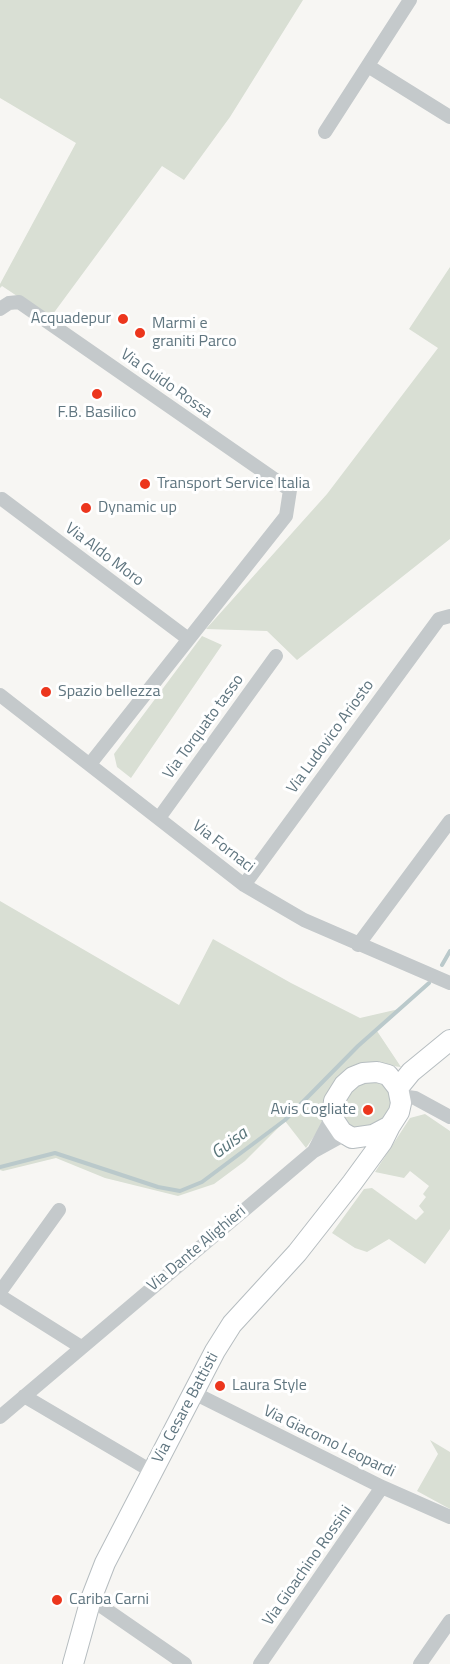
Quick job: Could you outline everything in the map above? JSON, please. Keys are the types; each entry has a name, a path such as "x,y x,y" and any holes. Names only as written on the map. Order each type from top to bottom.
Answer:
{"street":[{"path":"325,132 410,0"},
{"path":"368,66 450,117"},
{"name":"Via Guido Rossa","path":"0,309 9,303 20,302 290,490 286,516 188,638"},
{"name":"Via Aldo Moro","path":"2,499 188,638"},
{"name":"Via Ludovico Ariosto","path":"244,885 439,619 450,616"},
{"path":"90,764 188,638"},
{"name":"Via Torquato tasso","path":"159,818 276,656"},
{"name":"Via Fornaci","path":"0,695 244,885 304,920 450,983"},
{"path":"358,945 450,821"},
{"path":"348,1136 373,1135 411,1072 450,1040"},
{"path":"352,1183 356,1162 348,1136 332,1117 334,1101 344,1085 353,1077 363,1073 377,1072 395,1099 417,1104 430,1104 450,1117"},
{"name":"Via Cesare Battisti","path":"73,1664 91,1599 105,1563 232,1324 297,1253 382,1142 395,1099"},
{"name":"Via Dante Alighieri","path":"314,1151 332,1117"},
{"name":"Via Dante Alighieri","path":"0,1417 314,1151 348,1136"},
{"path":"59,1210 0,1294 81,1347"},
{"name":"Via Giacomo Leopardi","path":"194,1393 382,1487 450,1517"},
{"path":"24,1396 153,1472"},
{"name":"Via Gioachino Rossini","path":"260,1664 382,1487"},
{"path":"91,1599 185,1664"},
{"path":"420,1664 450,1621"}],"shaded area":[{"path":"0,0 303,0 230,117 184,180 162,166 50,318 2,286 0,288 0,284 76,143 0,98"},
{"path":"450,267 450,539 297,660 267,631 206,629 327,494 438,348 409,329"},
{"path":"202,636 222,645 131,778 117,767 114,754"},
{"path":"0,901 179,1005 213,939 291,983 360,1018 399,1009 377,1031 401,1067 365,1063 306,1148 285,1121 245,1161 214,1184 178,1196 105,1178 56,1158 0,1170"},
{"path":"384,1080 394,1102 384,1120 366,1131 346,1126 339,1114 353,1084"},
{"path":"425,1114 450,1131 450,1229 425,1264 389,1239 367,1252 355,1248 332,1233 364,1189 372,1188 416,1220 424,1212 419,1206 426,1197 423,1194 429,1186 410,1171 404,1178 375,1172 410,1118"},
{"path":"430,1440 450,1452 450,1509 417,1491 438,1454"}],"waterway":[{"name":"Guisa","path":"442,965 450,951"},
{"name":"Guisa","path":"0,1167 55,1153 158,1187 180,1191 202,1182 285,1120 358,1046 429,983"}],"place":[{"name":"Acquadepur","path":"123,319"},
{"name":"Marmi e graniti Parco","path":"140,333"},
{"name":"F.B. Basilico","path":"97,394"},
{"name":"Transport Service Italia","path":"145,484"},
{"name":"Dynamic up","path":"86,508"},
{"name":"Spazio bellezza","path":"46,692"},
{"name":"Avis Cogliate","path":"368,1110"},
{"name":"Laura Style","path":"220,1386"},
{"name":"Cariba Carni","path":"57,1600"}]}
